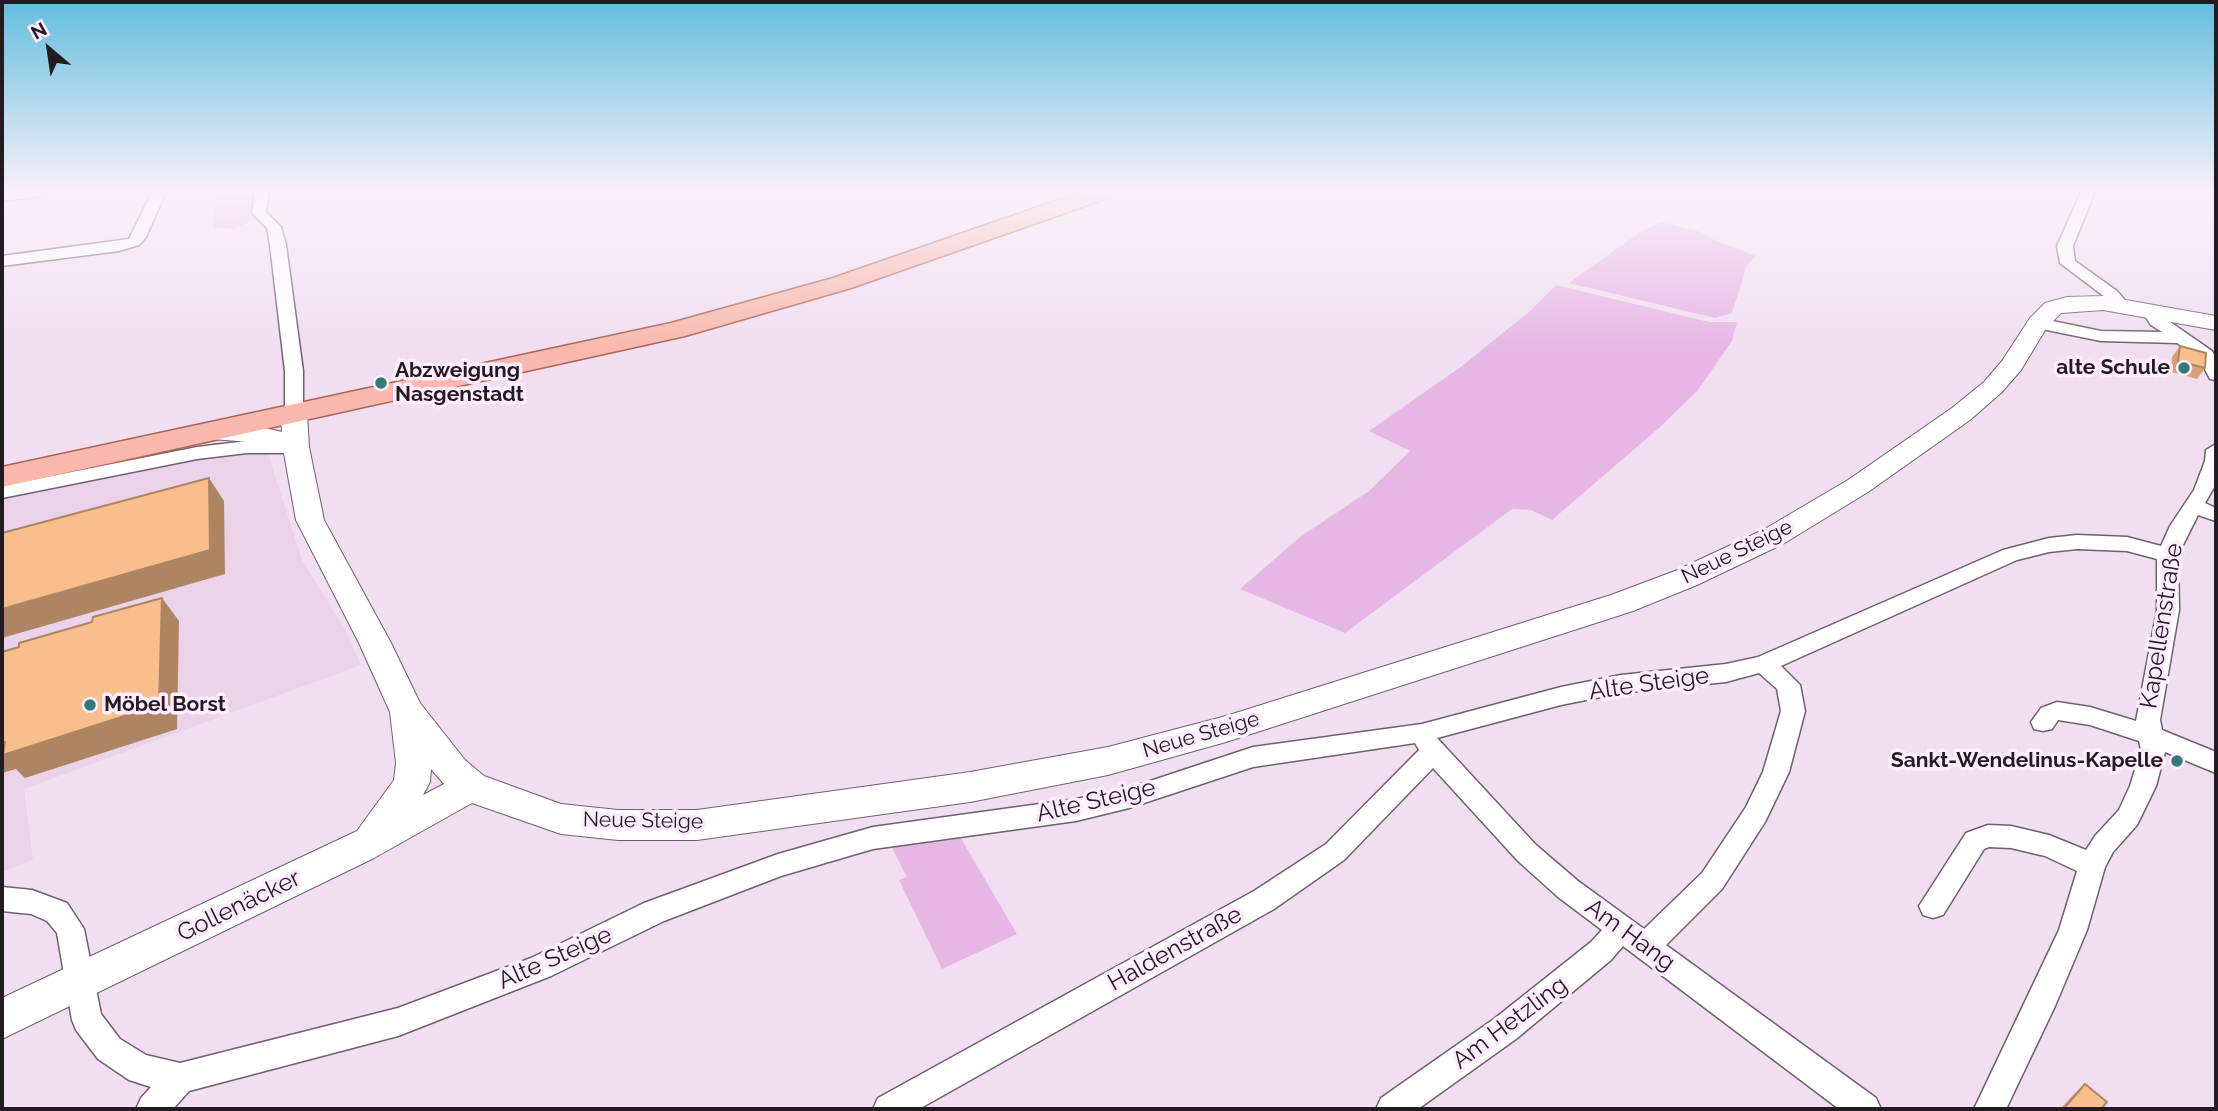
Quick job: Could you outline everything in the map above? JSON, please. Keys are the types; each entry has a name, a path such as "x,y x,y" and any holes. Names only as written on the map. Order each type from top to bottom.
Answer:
{"main road":[{"path":"2,477 210,432 295,435 616,344 742,312 842,283 954,244"},
{"name":"Neue Steige","path":"295,435 310,520 375,643 406,709 452,770 471,786 515,806 561,818 618,825 697,825 1050,774 1226,729 1622,603 1686,578 1773,537 1854,489 1961,414 2012,365 2038,323 2053,308 2067,304 2120,306 2216,323"},
{"path":"361,847 397,808 412,782 414,764 406,709"},
{"name":"Gollenäcker","path":"2,1019 361,847 471,786"}],"street":[{"path":"2,261 127,244"},
{"path":"2,492 197,453 247,447 295,435 294,371 278,244"},
{"path":"2066,244 2068,263 2111,294 2120,306"},
{"path":"2149,310 2157,321 2211,354 2216,375"},
{"path":"2038,323 2101,336 2182,338"},
{"name":"Kapellenstraße","path":"1990,1109 2045,996 2068,940 2092,865 2104,844 2128,817 2143,786 2153,750 2148,720 2168,610 2168,555 2180,526 2194,506 2215,461 2216,450"},
{"path":"2194,506 2216,515"},
{"name":"Alte Steige","path":"2,898 32,902 57,912 70,929 87,1020 109,1049 140,1069 180,1078 398,1022 541,967 654,912 778,865 873,838 1076,810 1129,798 1252,757 1427,743 1561,696 1621,684 1727,673 1763,664 2010,555 2049,545 2077,542 2127,544 2168,555"},
{"path":"1645,946 1712,881 1756,814 1776,772 1793,711 1788,685 1763,664"},
{"path":"2043,722 2049,714 2067,711 2150,735 2216,763"},
{"name":"Am Hang","path":"1427,743 1527,853 1568,889 1865,1109"},
{"name":"Haldenstraße","path":"889,1109 1264,900 1335,852 1427,743"},
{"path":"1933,906 1975,841 1988,836 2011,837 2049,846 2092,865"},
{"name":"Am Hetzling","path":"1392,1109 1505,1029 1601,951 1621,928"},
{"path":"152,1109 180,1078"}],"shaded area":[{"path":"1624,244 1725,244 1756,256 1747,265 1732,313 1715,318 1569,283"},
{"path":"1556,285 1709,322 1737,322 1732,341 1698,390 1659,428 1552,520 1531,510 1512,509 1345,633 1240,589 1300,537 1369,491 1410,451 1369,431 1462,366 1530,311"},
{"path":"266,447 302,560 345,629 361,665 24,789 33,860 2,872 2,492 197,453"},
{"path":"959,835 1017,934 942,969 899,880 907,877 890,844"}],"building":[{"path":"2180,346 2206,353 2205,368 2178,361"},
{"path":"209,478 210,550 2,609 2,533"},
{"name":"Möbel Borst","path":"162,598 159,705 3,755 5,742 2,743 2,652 19,647 19,643 92,622 93,617"},
{"path":"2085,1084 2107,1102 2101,1109 2065,1107"}],"place":[{"name":"alte Schule","path":"2184,368"},
{"name":"Abzweigung Nasgenstadt","path":"381,383"},
{"name":"Möbel Borst","path":"90,705"},
{"name":"Sankt-Wendelinus-Kapelle","path":"2177,761"}]}
